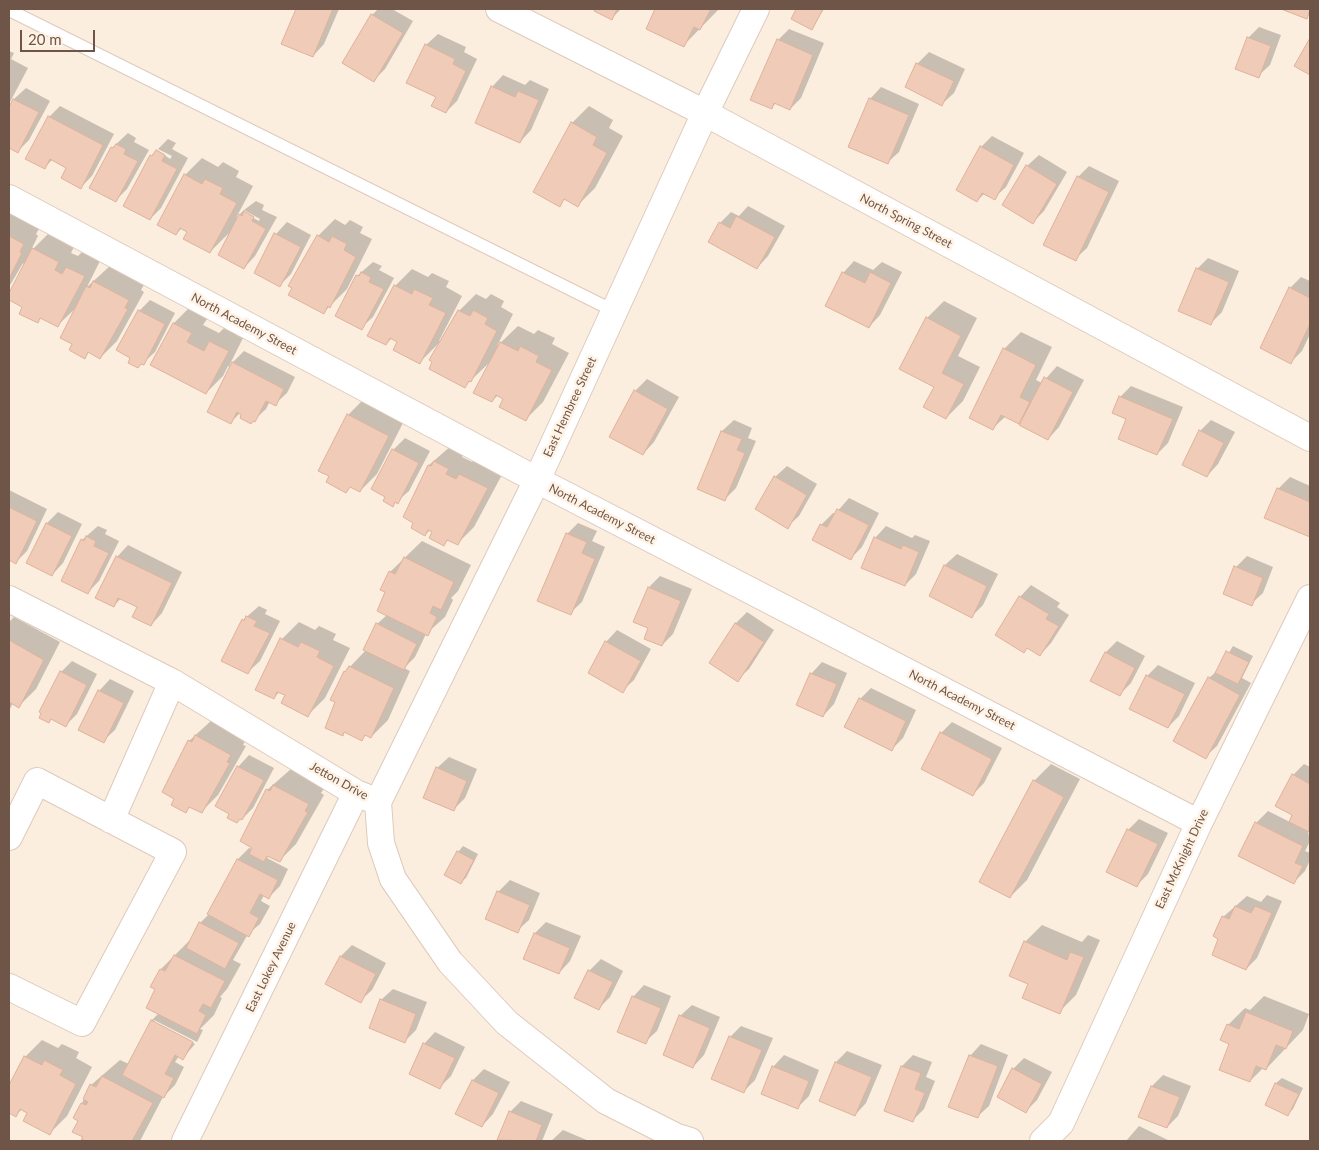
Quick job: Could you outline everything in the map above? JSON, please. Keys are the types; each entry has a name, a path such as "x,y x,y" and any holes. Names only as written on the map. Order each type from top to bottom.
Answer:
{"street":[{"name":"North Spring Street","path":"499,9 705,113 1310,438"},
{"name":"East Hembree Street","path":"367,798 537,480 705,113 756,9"},
{"name":"North Academy Street","path":"9,198 537,480 1199,823"},
{"name":"East McKnight Drive","path":"1052,1132 1199,823 1310,598"},
{"name":"Jetton Drive","path":"9,599 172,682 367,798 393,879 450,962 500,1016 606,1101 677,1137 690,1141"},
{"path":"111,820 172,682"},
{"path":"9,837 37,781 173,852 82,1023 10,992"},
{"name":"East Lokey Avenue","path":"185,1141 367,798"}],"lane":[{"path":"9,10 614,311"}],"building":[{"path":"296,9 333,9 313,57 281,44"},
{"path":"595,9 617,9 612,20 594,11"},
{"path":"655,9 711,9 700,30 694,27 684,47 646,29"},
{"path":"796,9 823,9 812,30 791,19"},
{"path":"1281,9 1310,9 1310,10 1307,19"},
{"path":"371,14 403,33 374,82 342,63"},
{"path":"1247,37 1271,46 1259,78 1235,69"},
{"path":"1310,38 1310,75 1294,66"},
{"path":"777,39 813,55 790,110 774,103 772,109 750,100"},
{"path":"425,44 455,59 453,64 466,71 446,113 431,106 436,97 406,83"},
{"path":"916,63 954,81 942,106 905,87"},
{"path":"491,86 515,97 518,91 539,100 520,143 475,123"},
{"path":"869,98 909,115 888,164 848,147"},
{"path":"13,99 39,112 18,153 9,148 9,107"},
{"path":"48,116 103,145 81,189 61,178 66,168 50,159 45,169 25,159"},
{"path":"571,122 597,137 593,145 607,153 578,207 564,199 560,207 533,192"},
{"path":"116,144 126,149 124,154 138,161 116,202 89,188 111,147 113,148"},
{"path":"980,146 1014,165 995,200 982,193 977,202 956,190"},
{"path":"156,150 165,155 162,161 177,169 150,220 123,206 150,155 152,156"},
{"path":"1026,165 1057,184 1033,224 1002,205"},
{"path":"184,174 202,184 205,179 223,188 220,194 237,203 210,253 183,239 187,232 180,228 176,235 157,225"},
{"path":"1077,176 1109,192 1076,261 1043,245"},
{"path":"244,211 254,217 252,221 266,229 244,269 218,255 239,214 242,216"},
{"path":"736,216 775,237 757,269 708,242 719,222 730,228"},
{"path":"274,233 301,247 280,287 254,273"},
{"path":"317,235 329,242 332,236 347,244 344,250 356,257 330,308 328,306 324,314 288,295 292,288 288,286"},
{"path":"9,236 24,244 20,252 22,253 9,279"},
{"path":"32,248 59,262 55,270 62,274 66,267 85,276 58,327 40,318 38,323 19,314 22,307 9,300 9,293"},
{"path":"1196,268 1229,282 1211,325 1178,311"},
{"path":"361,272 371,277 369,282 384,289 362,330 335,316 356,275 359,276"},
{"path":"842,272 865,283 870,272 891,283 869,328 825,306"},
{"path":"93,281 129,300 125,308 128,309 100,359 88,352 85,359 69,350 72,344 60,338 86,286 90,288"},
{"path":"394,285 412,294 414,289 433,298 429,305 446,313 420,364 393,350 397,342 390,338 386,345 367,336"},
{"path":"1289,287 1310,298 1310,324 1291,364 1260,348"},
{"path":"138,310 165,324 144,365 141,364 138,368 128,363 130,358 116,350"},
{"path":"458,310 470,316 473,310 488,318 485,324 497,331 471,382 469,381 465,388 429,369 432,362 429,360"},
{"path":"926,317 961,336 942,373 964,384 946,419 923,407 934,387 899,369"},
{"path":"173,323 192,333 187,342 204,351 209,341 229,351 206,394 150,365"},
{"path":"500,342 518,351 520,346 539,356 536,362 552,370 526,421 499,407 503,399 496,395 492,402 473,393"},
{"path":"1003,348 1036,365 1020,397 1030,402 1019,424 1001,415 993,430 969,418"},
{"path":"232,362 284,389 276,406 266,401 255,422 253,421 251,424 240,418 241,415 237,412 231,424 207,412"},
{"path":"1044,377 1073,392 1048,440 1019,425"},
{"path":"634,390 668,409 643,455 609,437"},
{"path":"1119,396 1173,419 1157,455 1118,439 1126,419 1112,413"},
{"path":"347,414 389,436 360,492 350,487 346,493 326,482 329,476 318,471"},
{"path":"1199,430 1224,443 1207,477 1182,465"},
{"path":"721,431 742,439 737,450 745,453 725,501 697,489"},
{"path":"392,449 419,463 398,504 395,502 393,507 383,501 385,497 371,489"},
{"path":"434,461 449,469 446,474 456,479 459,474 488,488 458,545 447,540 444,546 429,538 432,532 428,530 425,536 411,528 413,523 403,517 428,465 431,466"},
{"path":"774,476 807,495 788,529 755,509"},
{"path":"1277,488 1310,502 1310,537 1264,518"},
{"path":"9,507 37,521 16,564 9,560"},
{"path":"837,509 869,525 851,560 812,540 820,524 827,527"},
{"path":"46,523 72,536 52,576 26,563"},
{"path":"566,533 587,542 582,553 595,559 571,615 537,601"},
{"path":"86,536 96,541 94,546 109,553 88,594 61,581 81,539 84,541"},
{"path":"874,537 901,549 903,545 919,552 905,586 861,568"},
{"path":"116,556 172,583 151,626 132,617 137,607 118,598 114,607 95,598"},
{"path":"404,557 454,582 441,610 433,606 430,613 437,617 428,636 377,611 385,592 380,590 389,571 395,574"},
{"path":"944,565 987,586 972,618 929,596"},
{"path":"1234,566 1263,578 1252,606 1223,594"},
{"path":"648,587 681,601 662,646 644,639 648,628 633,622"},
{"path":"1019,596 1049,614 1046,619 1059,626 1040,656 1027,648 1024,653 995,635"},
{"path":"246,616 257,621 254,626 270,633 248,674 221,661 242,619 244,621"},
{"path":"376,623 417,644 404,670 363,650"},
{"path":"735,623 764,642 738,682 709,663"},
{"path":"280,638 298,647 301,642 320,651 317,657 334,666 308,717 281,703 285,695 277,692 274,699 255,690"},
{"path":"9,640 44,660 19,708 9,702"},
{"path":"605,641 641,661 623,693 588,673"},
{"path":"1226,651 1249,662 1238,684 1215,673"},
{"path":"1105,652 1135,668 1120,696 1090,681"},
{"path":"349,666 394,688 371,738 365,735 362,741 344,732 343,736 325,728 335,702 330,700 344,671"},
{"path":"60,671 87,685 66,727 51,719 49,723 39,718 41,713 39,712"},
{"path":"810,673 837,684 823,717 796,705"},
{"path":"1146,675 1185,694 1168,728 1129,709"},
{"path":"1208,677 1240,695 1206,759 1173,741"},
{"path":"98,690 124,703 104,743 78,730"},
{"path":"859,698 906,721 892,751 844,727"},
{"path":"940,732 992,759 973,796 921,769"},
{"path":"195,735 231,755 227,762 230,763 202,813 189,807 186,813 171,805 174,799 162,792 188,740 192,742"},
{"path":"237,766 264,780 242,820 240,819 237,823 227,818 229,814 215,806"},
{"path":"436,767 467,781 454,811 423,798"},
{"path":"1292,774 1310,784 1309,832 1289,822 1292,815 1275,806"},
{"path":"1033,780 1064,797 1010,898 979,882"},
{"path":"273,785 309,804 305,811 308,812 280,862 267,856 264,862 249,854 252,848 240,841 266,789 270,791"},
{"path":"1255,822 1303,846 1295,863 1303,866 1294,884 1238,856"},
{"path":"1127,829 1158,844 1137,887 1106,872"},
{"path":"457,851 474,860 461,884 444,875"},
{"path":"237,859 278,880 269,899 260,894 250,913 259,918 249,937 207,914"},
{"path":"497,891 530,905 518,933 485,919"},
{"path":"1235,906 1251,913 1255,906 1272,913 1246,970 1212,955 1218,939 1213,936 1222,916 1229,919"},
{"path":"199,922 239,943 225,969 186,948"},
{"path":"534,933 570,948 559,974 523,959"},
{"path":"1024,941 1067,960 1070,952 1084,957 1060,1014 1022,998 1028,984 1009,976"},
{"path":"174,955 225,981 211,1008 203,1004 199,1011 206,1015 197,1034 146,1008 155,989 150,987 160,969 165,971"},
{"path":"340,956 376,974 361,1003 325,984"},
{"path":"588,970 613,982 599,1010 574,998"},
{"path":"632,996 661,1008 646,1044 617,1032"},
{"path":"380,999 416,1014 405,1043 369,1028"},
{"path":"1246,1012 1293,1031 1286,1049 1276,1045 1266,1070 1256,1066 1250,1082 1219,1070 1229,1044 1220,1040 1227,1024 1239,1029"},
{"path":"679,1015 710,1028 693,1068 663,1055"},
{"path":"151,1020 193,1042 183,1060 175,1055 165,1074 174,1078 164,1098 122,1075"},
{"path":"729,1036 762,1050 744,1093 711,1079"},
{"path":"423,1043 455,1058 440,1089 409,1074"},
{"path":"969,1055 998,1066 978,1118 948,1107"},
{"path":"24,1056 42,1065 44,1060 63,1070 60,1075 76,1084 50,1135 23,1121 27,1113 20,1109 16,1117 9,1113 9,1085"},
{"path":"835,1062 872,1077 855,1116 819,1101"},
{"path":"772,1066 809,1081 798,1109 761,1094"},
{"path":"901,1066 921,1073 915,1089 925,1093 913,1122 884,1111"},
{"path":"1012,1068 1042,1084 1026,1113 997,1097"},
{"path":"102,1076 153,1103 132,1141 86,1141 81,1139 83,1137 72,1132 78,1121 73,1118 81,1103 86,1105 88,1102 83,1099 90,1084 96,1087"},
{"path":"472,1080 499,1093 482,1127 455,1114"},
{"path":"1275,1083 1299,1094 1288,1116 1265,1105"},
{"path":"1151,1086 1180,1097 1167,1128 1138,1117"},
{"path":"509,1111 542,1125 536,1141 497,1140"}]}
